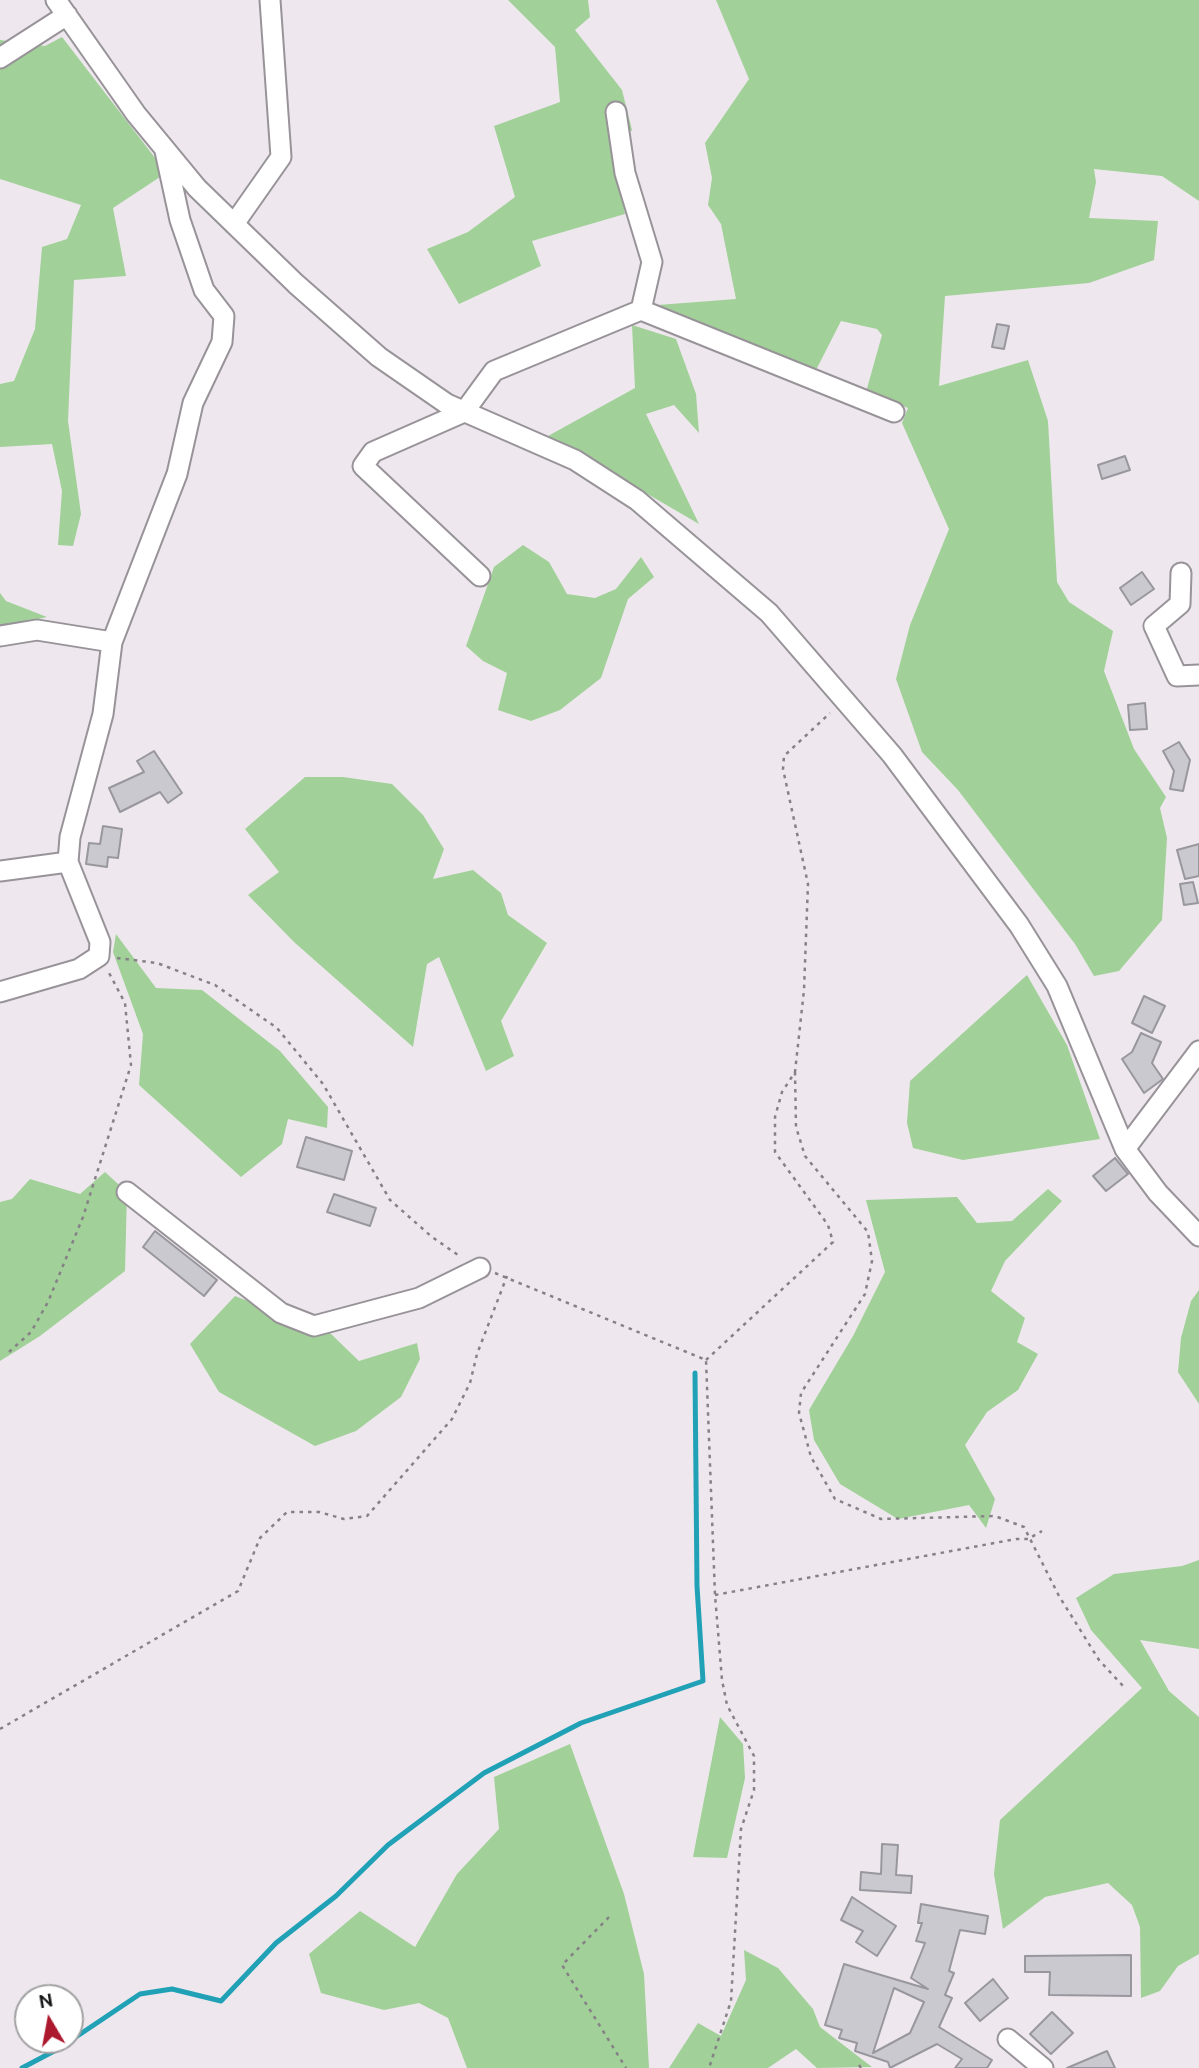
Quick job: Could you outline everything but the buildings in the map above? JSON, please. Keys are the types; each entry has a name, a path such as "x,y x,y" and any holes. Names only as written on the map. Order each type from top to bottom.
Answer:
{"street":[{"path":"234,224 281,157 270,0"},
{"path":"0,58 62,7 136,114 197,188 296,284 379,357 447,404 575,460 637,500 769,613 892,755 1019,925 1057,986 1125,1149 1158,1193 1199,1236"},
{"path":"616,113 625,173 652,262 640,310"},
{"path":"0,992 79,969 99,956 100,942 68,862 70,837 103,714 112,642 177,474 192,403 222,342 224,316 204,290 180,220 164,146"},
{"path":"480,576 363,466 373,452 464,412 494,371 640,310 894,412"},
{"path":"1181,573 1180,604 1154,626 1177,676 1199,675"},
{"path":"0,636 37,630 112,642"},
{"path":"0,871 68,862"},
{"path":"1125,1149 1199,1051"},
{"path":"127,1192 281,1313 314,1326 419,1298 480,1268"},
{"path":"1009,2039 1043,2068"}],"path":[{"path":"844,699 784,756 783,769 808,884 804,990 795,1072 796,1127 806,1156 868,1232 872,1261 865,1294 801,1393 799,1413 811,1457 835,1499 881,1519 995,1516 1024,1527 1028,1539 1099,1660 1124,1687"},
{"path":"99,956 157,963 215,985 278,1028 323,1084 390,1200 432,1237 480,1268 507,1276 706,1360"},
{"path":"9,1352 31,1332 48,1302 83,1217 131,1065 125,1003 99,956"},
{"path":"709,2068 731,2001 741,1829 754,1790 754,1756 727,1704 715,1595 706,1360 833,1242 828,1225 775,1152 775,1117 782,1092 795,1072"},
{"path":"0,1728 238,1591 260,1538 288,1512 319,1512 344,1519 367,1516 452,1419 470,1383 477,1354 507,1276"},
{"path":"715,1595 1016,1539 1028,1539 1042,1531"},
{"path":"609,1917 562,1965 626,2068"}],"green space":[{"path":"508,0 588,0 590,17 575,30 622,90 632,130 613,149 625,214 532,241 541,266 459,304 427,249 468,232 515,197 494,126 560,102 555,47"},
{"path":"716,0 1199,0 1199,201 1162,176 1094,169 1096,182 1089,218 1158,221 1154,260 1089,283 945,296 939,386 1028,360 1048,421 1057,582 1069,602 1113,631 1104,671 1134,749 1166,797 1160,808 1167,838 1162,920 1119,971 1094,976 1075,944 958,790 922,752 896,679 910,625 949,529 902,423 908,408 866,392 882,335 877,329 841,321 816,370 658,305 736,299 721,224 708,205 712,178 705,143 749,79"},
{"path":"62,37 159,163 160,177 113,208 126,276 74,280 68,421 81,514 73,546 58,545 62,491 52,444 0,447 0,384 14,381 35,329 42,247 67,239 81,205 0,179 0,40 45,46"},
{"path":"632,325 676,339 696,394 699,433 674,405 646,414 699,524 548,436 635,388"},
{"path":"523,545 549,562 567,594 595,598 616,589 641,557 654,577 628,599 601,678 560,710 531,721 498,710 507,673 483,661 466,646 494,567"},
{"path":"0,593 6,601 47,617 0,628"},
{"path":"305,777 343,777 392,784 423,815 444,849 433,879 473,870 501,893 508,915 547,943 501,1021 514,1056 486,1071 439,957 427,964 413,1047 294,942 248,895 279,872 245,829"},
{"path":"116,934 156,988 202,990 280,1051 328,1107 327,1128 288,1119 282,1144 241,1177 139,1085 143,1034 113,952"},
{"path":"1027,975 1067,1045 1100,1139 963,1160 913,1148 907,1123 910,1081"},
{"path":"105,1172 127,1192 125,1271 40,1336 0,1361 0,1202 12,1199 30,1179 80,1194"},
{"path":"1048,1189 1062,1201 1005,1261 991,1291 1025,1318 1017,1342 1038,1354 1018,1390 987,1412 965,1445 995,1499 986,1528 969,1505 898,1519 840,1484 814,1440 809,1410 853,1336 885,1272 866,1200 957,1197 977,1223 1012,1221"},
{"path":"1199,1290 1199,1404 1178,1372 1181,1338 1191,1301"},
{"path":"235,1296 330,1333 359,1361 417,1343 420,1359 401,1397 356,1431 315,1446 219,1392 190,1344"},
{"path":"1199,1560 1199,1649 1140,1640 1169,1691 1199,1717 1199,1954 1178,1966 1160,1991 1141,1998 1140,1927 1132,1905 1108,1883 1045,1897 1003,1929 994,1874 1000,1820 1142,1688 1091,1630 1076,1598 1114,1574 1182,1566"},
{"path":"720,1717 743,1744 745,1778 727,1858 693,1857"},
{"path":"570,1744 624,1894 644,1974 649,2068 467,2068 448,2018 419,2003 384,2010 321,1993 309,1954 360,1911 415,1947 457,1874 499,1829 494,1777"},
{"path":"744,1950 778,1968 813,2009 820,2027 872,2067 817,2068 796,2049 768,2068 669,2068 698,2023 721,2036 746,1980"}],"waterway":[{"path":"22,2068 58,2049 140,1994 172,1989 221,2001 276,1943 336,1896 388,1845 484,1773 581,1723 703,1681 697,1586 695,1373"}]}
